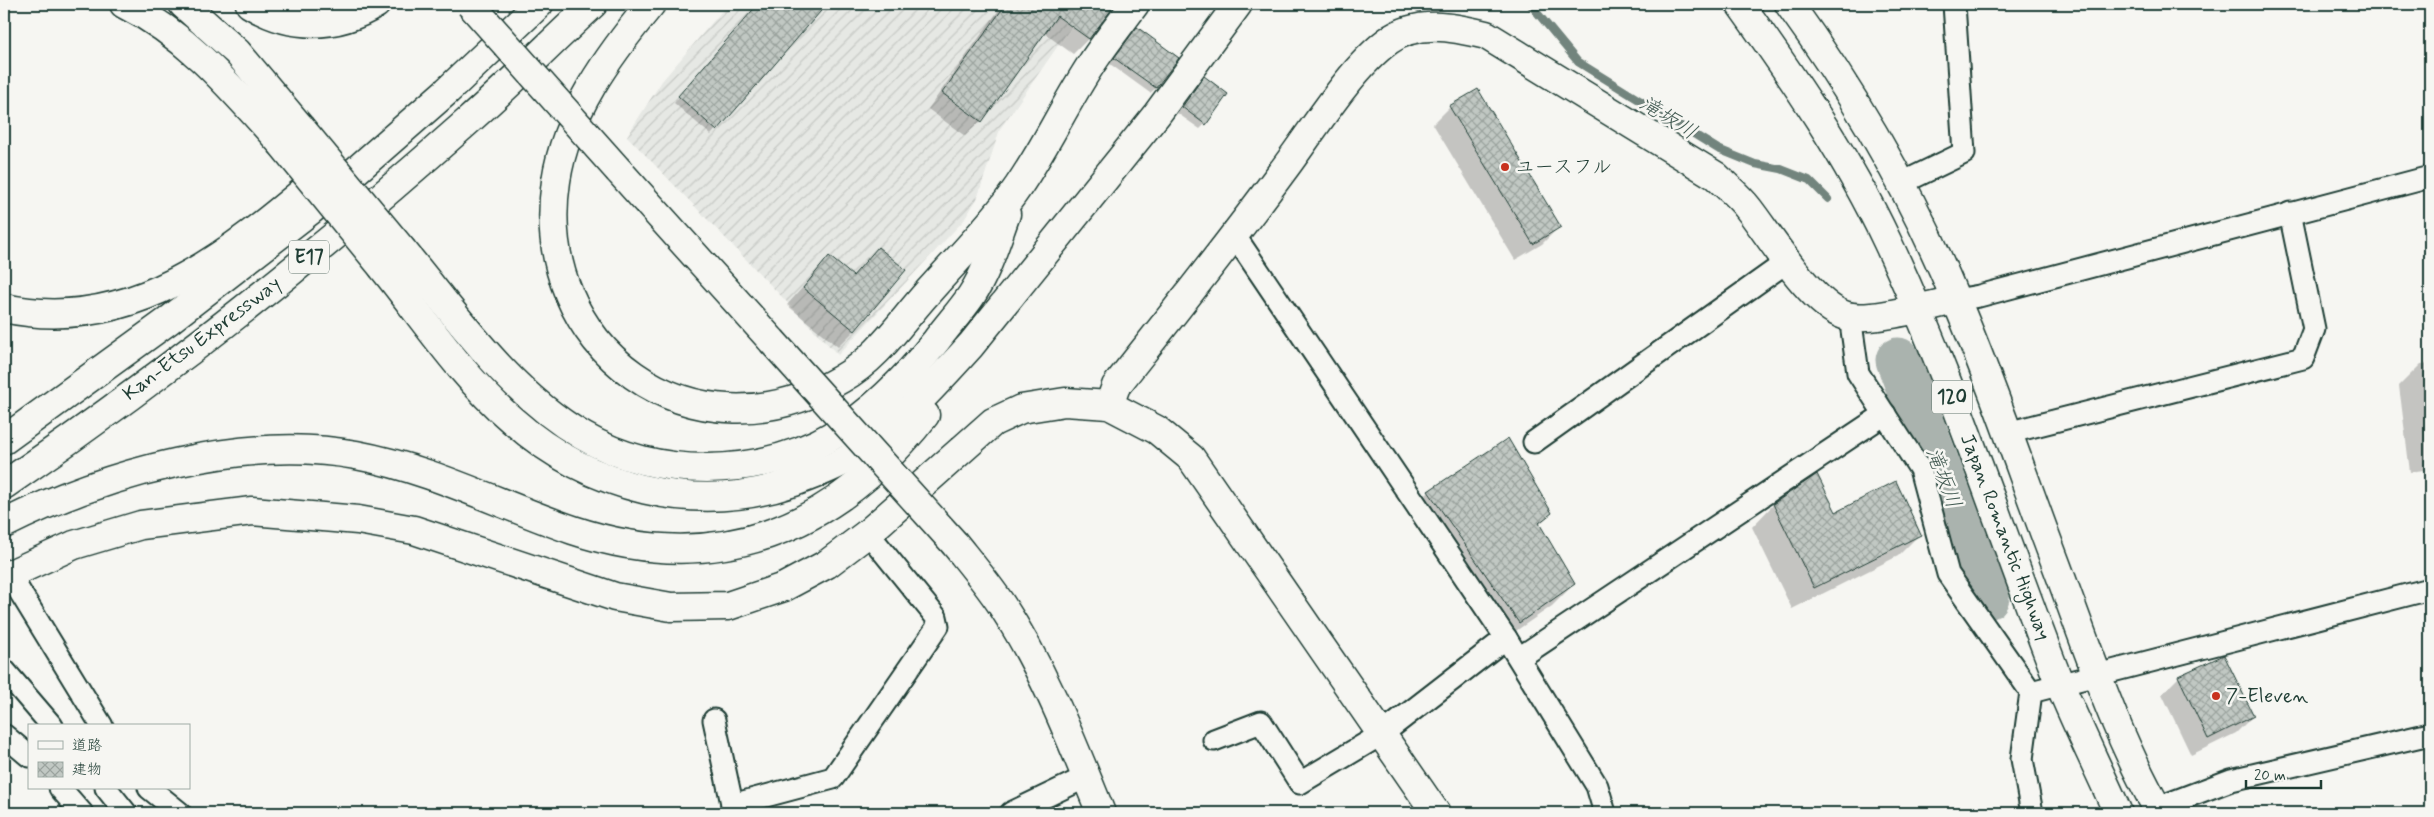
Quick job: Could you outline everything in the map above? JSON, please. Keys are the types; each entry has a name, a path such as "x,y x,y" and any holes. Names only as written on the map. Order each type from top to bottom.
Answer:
{"main road":[{"path":"124,4 148,16 179,37 290,135"},
{"path":"183,4 237,52 290,135 393,259 490,355 517,385 550,414 584,436 615,452 652,464 692,468 729,468 764,462 797,454 829,439 866,414 893,390 972,295 990,257 1014,193"},
{"path":"250,4 269,15 305,24 347,19 376,4"},
{"path":"470,4 955,544 1001,604 1026,645 1062,717 1101,813"},
{"path":"4,308 25,313 58,314 93,311 128,302 164,288 200,270 288,204 518,4"},
{"name":"Kan-Etsu Expressway","path":"4,440 168,321 311,210 447,91 539,4"},
{"name":"Kan-Etsu Expressway","path":"4,485 192,349 334,237 468,121 593,4"},
{"path":"651,4 600,70 581,106 562,155 556,179 553,214 556,251 564,285 578,317 599,345 624,370 651,386 684,400 717,407 750,408 801,396 840,380 865,363 889,339 927,293 971,246 1014,193 1092,62 1135,4"},
{"path":"393,259 461,366 519,426 541,443 573,462 637,488 672,495 708,498 742,495 779,487 814,475 848,459 882,435 909,411 971,345 1157,114 1238,4"},
{"name":"Japan Romantic Highway","path":"1740,4 1794,81 1848,165 1887,240 1916,308 2060,684 2118,813"},
{"name":"Japan Romantic Highway","path":"1788,4 1816,41 1852,98 1900,184 1956,300 2111,711 2158,811"},
{"path":"1109,406 1116,386 1235,236 1356,72 1389,40 1418,28 1448,26 1486,35 1716,176 1747,206 1788,261 1827,306 1844,316 1867,317 1956,300"},
{"path":"4,524 76,492 172,464 216,456 306,450 354,455 404,466 611,542 652,548 691,549 727,545 761,537 794,525 832,504 865,479 897,448 924,416 971,345"},
{"path":"7,575 74,544 141,525 252,511 342,518 414,530 615,598 671,607 728,606 784,587 827,564 868,533 993,422 1021,409 1065,402 1109,406 1157,430 1191,458 1436,813"}],"street":[{"path":"1900,184 1964,153 1954,4"},
{"path":"1956,300 1979,296 2430,177"},
{"path":"2007,433 2303,358 2314,329 2290,213"},
{"path":"1235,236 1519,658 1597,786 1605,813"},
{"path":"1534,442 1788,261"},
{"path":"1850,316 1858,373 1920,469 1948,574 2031,692 2022,759 2032,813"},
{"path":"1519,658 1885,414"},
{"path":"714,720 733,809 833,778 938,626 936,617 868,533"},
{"path":"7,575 101,724"},
{"path":"2031,692 2430,589"},
{"path":"1214,740 1261,722 1300,784 1382,734 1506,638"},
{"path":"4,670 50,724"},
{"path":"2158,811 2231,780 2430,734"},
{"path":"4,735 28,755"},
{"path":"1011,813 1086,777"},
{"path":"62,790 82,813"},
{"path":"108,790 126,813"},
{"path":"151,790 180,813"}],"shaded area":[{"path":"728,4 1087,4 1000,129 977,199 964,220 838,355 627,136 662,81"}],"building":[{"path":"758,4 827,4 717,131 678,96"},
{"path":"1006,4 1105,4 1112,9 1089,39 1057,16 982,122 942,93"},
{"path":"1137,27 1179,58 1156,88 1114,58"},
{"path":"1204,76 1228,94 1206,125 1182,107"},
{"name":"ユースフル","path":"1478,89 1561,227 1533,244 1449,106"},
{"path":"878,247 906,270 855,331 803,288 829,256 853,276"},
{"path":"1508,438 1552,513 1539,523 1575,584 1519,623 1428,491"},
{"path":"1817,474 1836,512 1896,481 1921,535 1814,588 1773,504"},
{"name":"7-Eleven","path":"2224,655 2254,716 2208,739 2178,676"}],"waterway":[{"name":"滝坂川","path":"1530,4 1578,62 1718,149 1755,164 1781,169 1809,180 1828,199"},
{"name":"滝坂川","path":"1898,360 1987,597"}],"place":[{"name":"ユースフル","path":"1505,167"},
{"name":"7-Eleven","path":"2216,696"}]}
